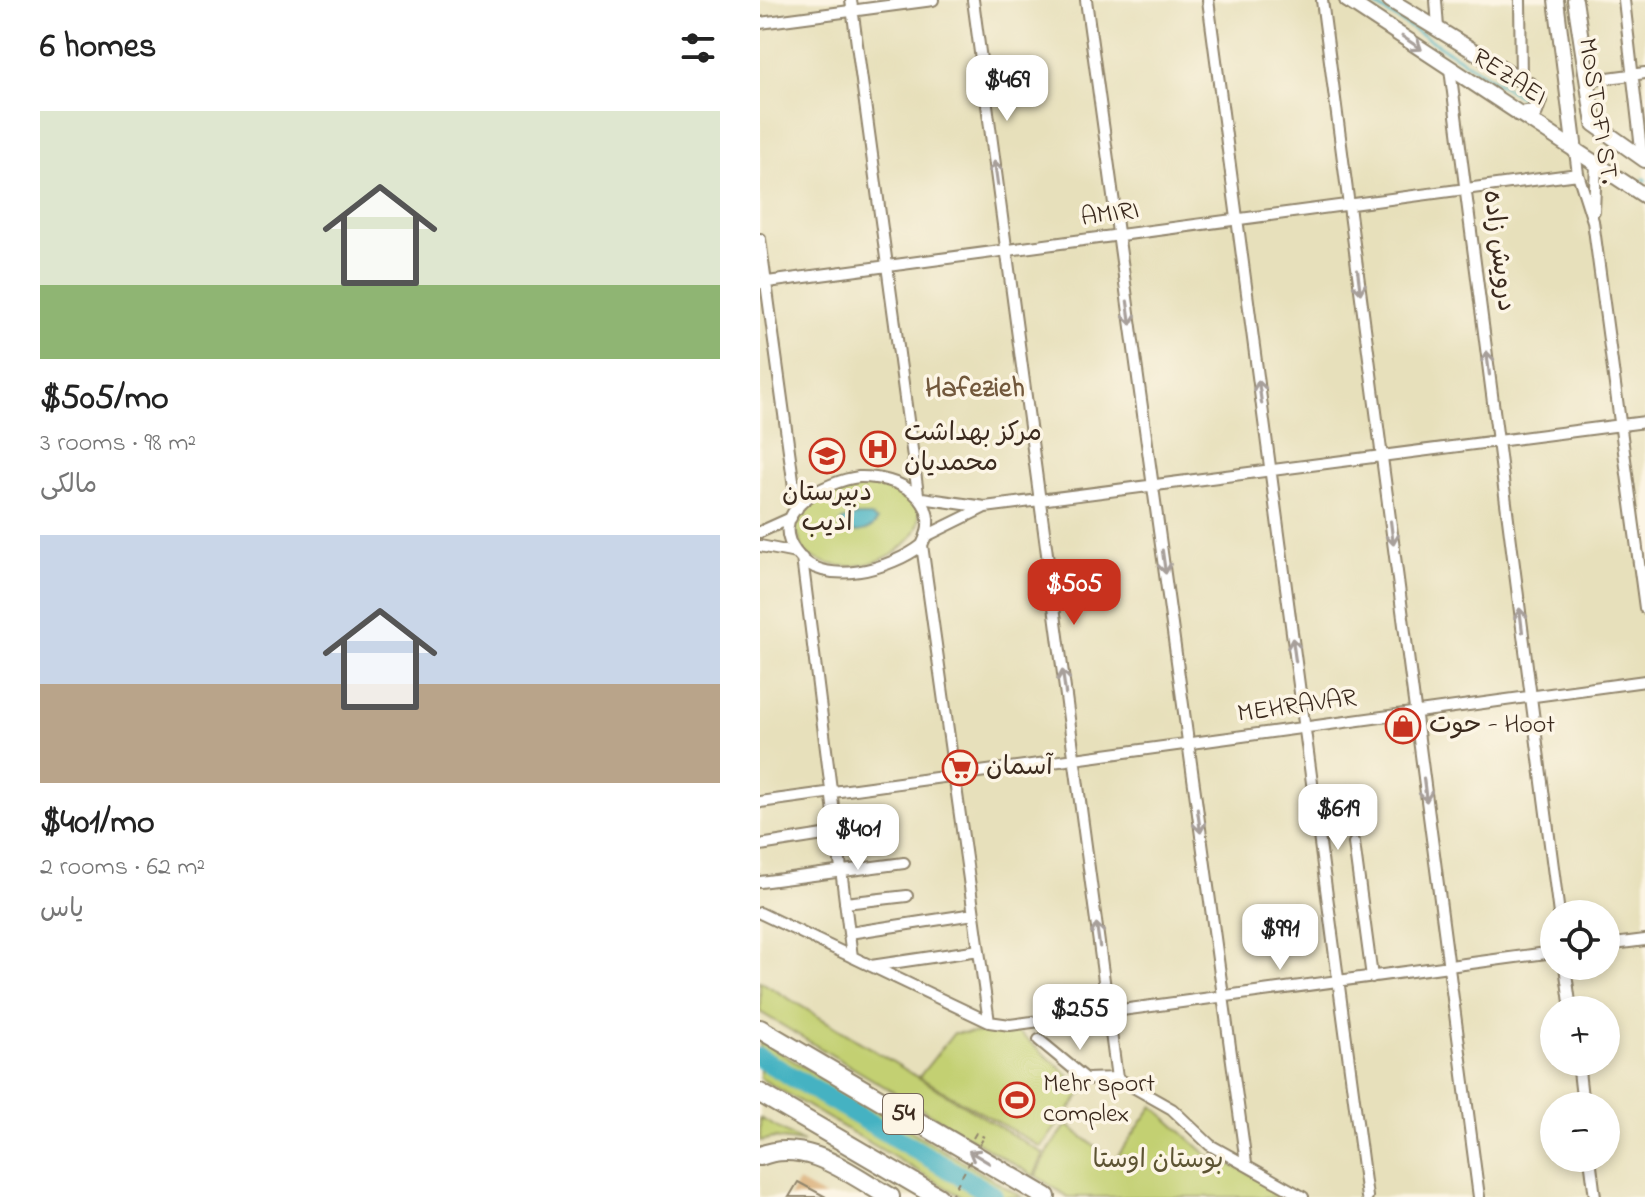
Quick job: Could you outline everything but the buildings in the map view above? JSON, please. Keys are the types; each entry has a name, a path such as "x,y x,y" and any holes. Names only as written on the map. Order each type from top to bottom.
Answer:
{"highway":[{"name":"54","path":"760,1029 1046,1197"},
{"name":"54","path":"760,1093 938,1197"},
{"path":"760,1156 794,1149 819,1157 890,1197"}],"main road":[{"name":"REZAEI","path":"1347,0 1645,196"},
{"path":"1390,0 1531,86 1539,100 1535,112 1519,114"},
{"name":"MOSTOFI ST.","path":"1556,0 1575,151"},
{"name":"MOSTOFI ST.","path":"1575,0 1594,124 1605,135 1644,159"}],"street":[{"path":"760,23 851,5 933,0"},
{"path":"973,0 1117,1078"},
{"path":"1086,0 1246,1163"},
{"path":"1208,0 1367,1197"},
{"path":"1322,0 1479,1197"},
{"path":"1436,0 1438,28"},
{"path":"1520,0 1521,80"},
{"path":"1624,0 1644,159"},
{"path":"851,5 920,496 928,513 924,540 989,1022"},
{"name":"درویش زاده","path":"1450,69 1557,900"},
{"path":"1586,81 1645,73"},
{"name":"MOSTOFI ST.","path":"1575,151 1578,174 1593,221 1645,608"},
{"path":"1593,221 1596,164"},
{"name":"AMIRI","path":"763,283 1578,174"},
{"path":"760,239 763,283 794,514 789,537 799,556 852,957"},
{"path":"760,532 794,514 822,486 859,477 892,481 920,496 985,507 1645,422"},
{"path":"760,546 799,556 823,569 861,572 894,563 924,540 985,507"},
{"name":"MEHRAVAR","path":"760,802 1645,681"},
{"path":"760,845 836,833"},
{"path":"1354,843 1372,977"},
{"path":"760,882 904,863"},
{"path":"845,903 907,896"},
{"path":"760,913 989,1022 1010,1025 1540,954"},
{"path":"849,933 974,914"},
{"path":"1620,943 1645,940"},
{"path":"871,966 979,950"},
{"path":"1039,1040 1086,1079 1117,1078 1172,1109 1210,1145 1303,1197"},
{"path":"1592,1172 1595,1197"}],"path":[{"path":"950,1197 984,1137 976,1133"}],"green space":[{"path":"867,484 901,492 917,507 918,524 907,542 887,556 861,565 833,564 804,552 795,527 807,508 834,491"},
{"path":"760,981 1044,1154 1034,1176 760,1012"},
{"name":"Mehr sport complex","path":"1018,1032 1085,1089 1041,1147 919,1077 954,1033"},
{"path":"760,1041 1022,1197 962,1197 760,1078"},
{"name":"بوستان اوستا","path":"1153,1106 1207,1155 1239,1168 1291,1197 1068,1197 1036,1176 1050,1148 1067,1125 1114,1161"},
{"path":"760,1118 803,1142 774,1138 760,1141"}],"water":[{"path":"871,516 877,521 860,532 839,528 842,520"}],"waterway":[{"path":"1367,0 1528,102"},
{"path":"760,1058 993,1195"}],"place":[{"name":"مرکز بهداشت محمدیان","path":"878,449"},
{"name":"دبیرستان ادیب","path":"827,456"},
{"name":"حوت - Hoot","path":"1403,726"},
{"name":"آسمان","path":"960,768"},
{"name":"Mehr sport complex","path":"1017,1100"}],"district":[{"name":"Hafezieh","path":"975,389"}]}
